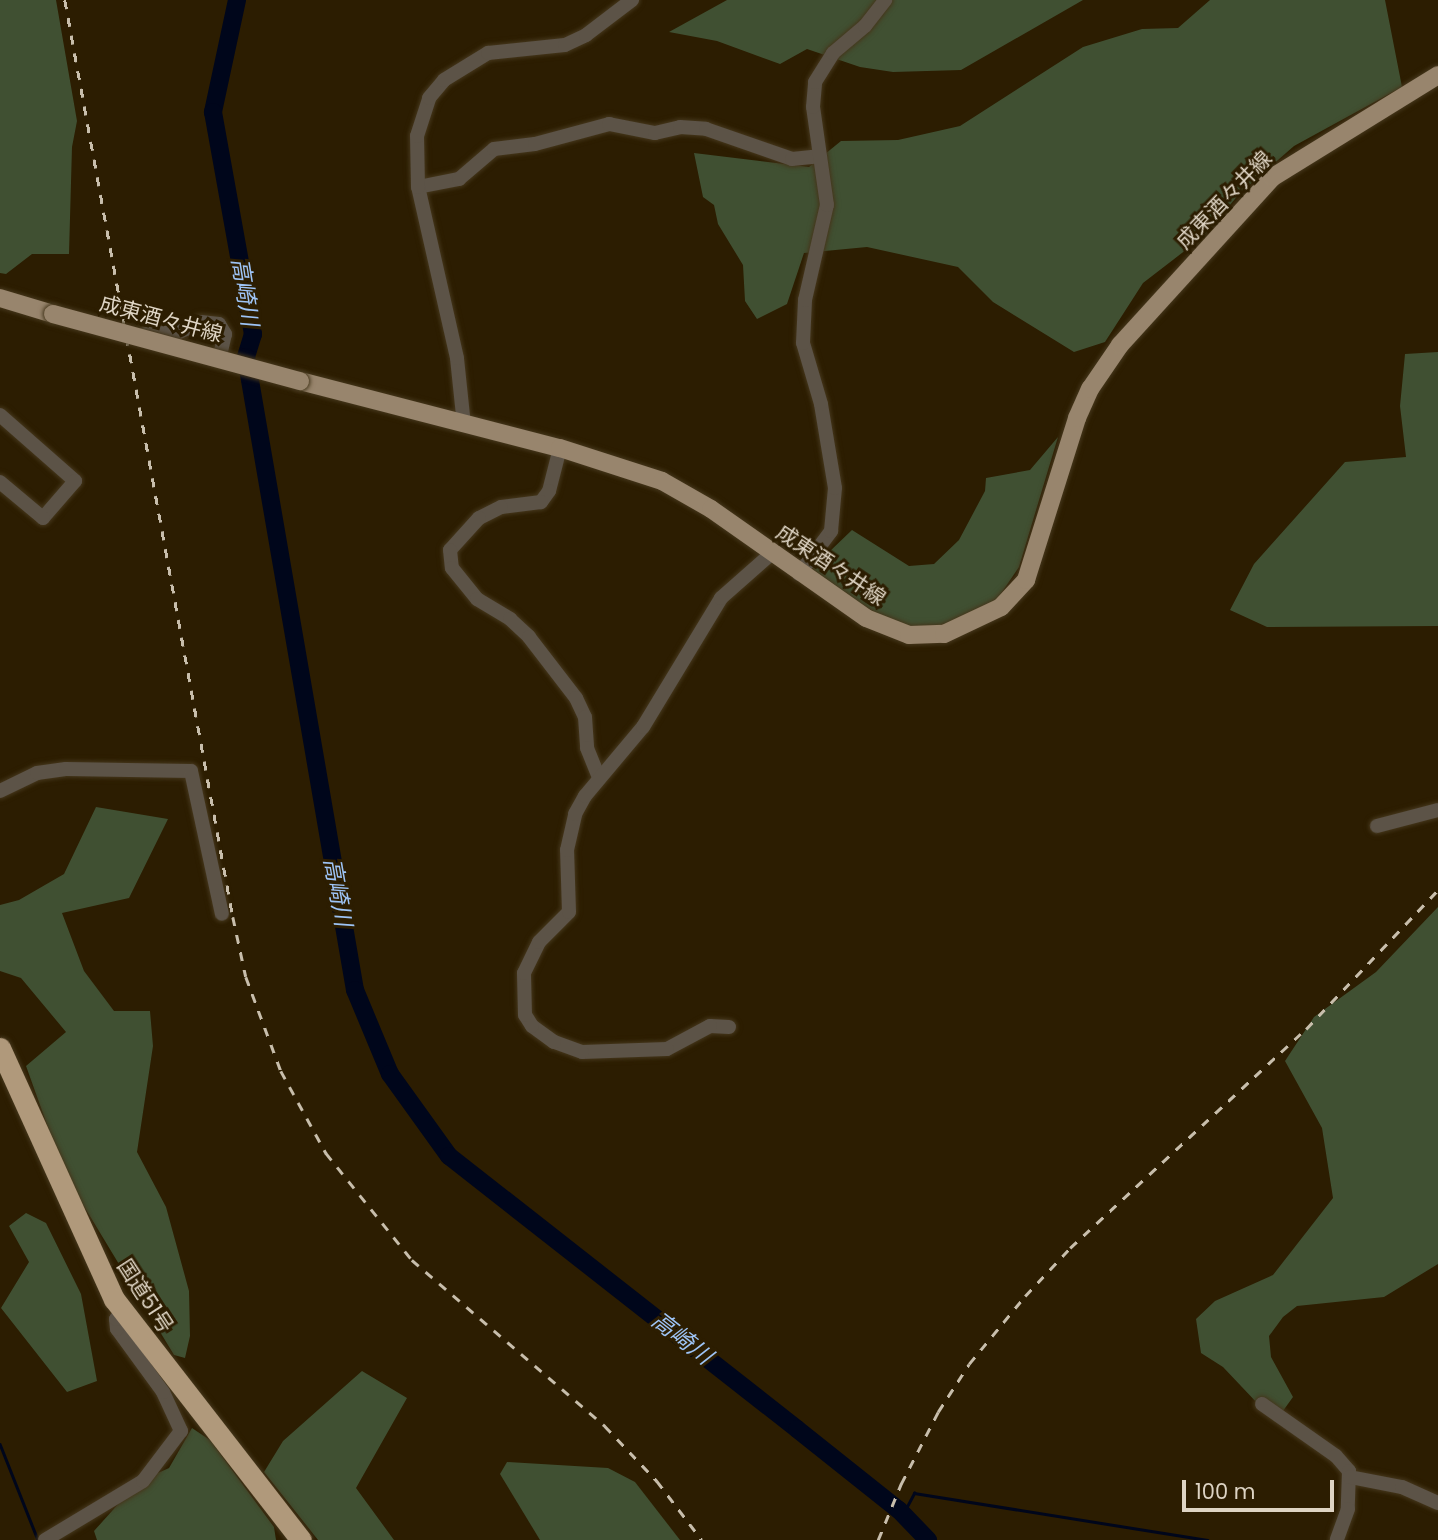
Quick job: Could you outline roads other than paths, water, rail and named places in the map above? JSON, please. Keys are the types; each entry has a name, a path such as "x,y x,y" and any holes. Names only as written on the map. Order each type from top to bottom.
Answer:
{"highway":[{"name":"国道51号","path":"0,1048 92,1257 123,1311 301,1540"}],"main road":[{"name":"成東酒々井線","path":"4,304 53,314 464,425 560,448 662,481 866,618 909,635 944,634 1001,607 1026,580 1077,418 1090,389 1120,345 1273,177 1438,75"}],"street":[{"path":"464,425 457,358 418,187 419,126 429,98 444,80 488,53 565,45 586,35 632,0"},
{"path":"799,574 831,531 835,488 821,404 803,343 805,300 827,205 819,156 815,82 833,53 864,26 885,0"},
{"path":"418,187 460,179 494,149 535,144 609,124 655,133 680,127 706,129 792,159 819,156"},
{"path":"145,334 179,332 208,321 219,324 225,334 219,359"},
{"path":"0,415 75,481 43,518 0,482"},
{"path":"560,448 549,491 541,502 501,508 479,518 450,550 452,568 477,599 529,637 576,698 585,717 587,748 599,777"},
{"path":"729,1027 710,1026 667,1049 603,1054 554,1042 532,1026 525,1014 524,973 539,942 569,912 565,870 570,830 599,777 643,727 721,598 772,553"},
{"path":"0,791 37,774 66,769 191,771 222,914"},
{"path":"1377,826 1438,810"},
{"path":"45,1540 134,1488 161,1462 181,1431 163,1392 117,1329 116,1319 123,1311"},
{"path":"1262,1404 1336,1455 1350,1476 1348,1509 1336,1540"},
{"path":"1350,1476 1402,1487 1438,1503"}],"waterway":[{"name":"高崎川","path":"237,0 213,112 253,334 246,357 355,990 390,1074 449,1156 899,1510 928,1540"},
{"path":"0,1444 38,1540"},
{"path":"903,1514 914,1493 1207,1540"}],"railway":[{"path":"65,0 233,917 246,977 281,1071 326,1153 412,1260 605,1426 657,1481 702,1540"},
{"path":"878,1540 901,1484 938,1412 969,1364 1025,1296 1070,1248 1306,1029 1438,890"}]}
